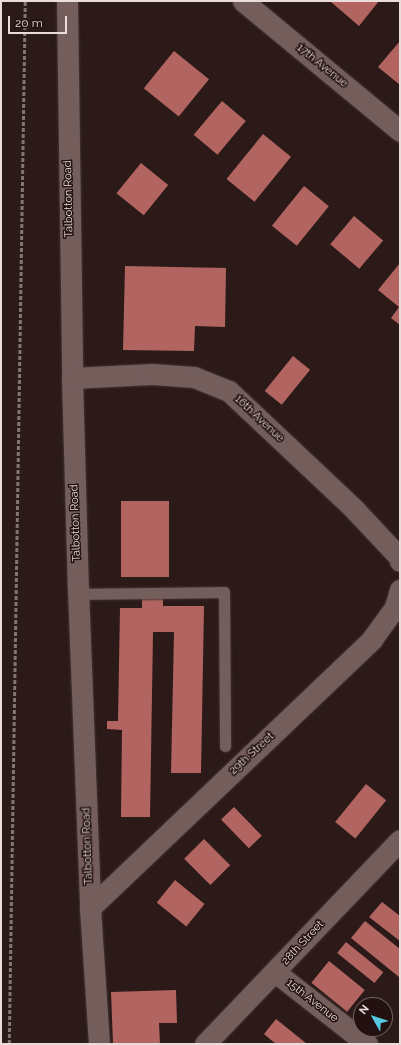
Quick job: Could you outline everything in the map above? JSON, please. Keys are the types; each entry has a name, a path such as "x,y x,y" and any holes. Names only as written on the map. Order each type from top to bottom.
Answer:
{"street":[{"name":"Talbotton Road","path":"67,1 72,378 78,594 90,908 99,1044"},
{"name":"17th Avenue","path":"242,1 400,131"},
{"name":"16th Avenue","path":"72,378 152,374 194,377 229,391 354,509 400,558 400,561"},
{"name":"29th Street","path":"90,908 372,639 395,606 400,590"},
{"name":"28th Street","path":"205,1044 400,840"},
{"name":"15th Avenue","path":"275,972 367,1044"}],"lane":[{"path":"78,594 224,592 225,746"}],"path":[{"path":"9,1044 25,1"}],"building":[{"path":"379,1 359,26 331,2"},
{"path":"400,41 400,85 378,67"},
{"path":"174,51 209,79 179,117 144,88"},
{"path":"222,101 246,121 217,155 194,135"},
{"path":"263,134 291,157 254,202 226,179"},
{"path":"141,163 168,185 144,215 116,193"},
{"path":"304,186 329,206 297,246 272,226"},
{"path":"354,216 383,240 359,269 330,244"},
{"path":"400,263 400,325 391,318 399,307 378,290"},
{"path":"125,266 226,268 225,327 195,326 194,351 123,350"},
{"path":"293,356 310,370 282,405 265,391"},
{"path":"121,501 169,501 169,577 121,577"},
{"path":"142,599 163,599 163,606 204,606 201,773 171,773 174,632 153,632 150,817 121,817 122,730 107,729 107,721 118,721 120,608 142,608"},
{"path":"366,784 386,800 355,838 335,822"},
{"path":"234,807 262,836 249,848 221,820"},
{"path":"204,839 230,865 210,885 184,859"},
{"path":"175,880 205,904 186,926 157,903"},
{"path":"382,902 400,916 400,941 369,917"},
{"path":"365,921 400,949 399,977 351,938"},
{"path":"346,942 383,972 374,983 337,953"},
{"path":"329,961 365,990 359,997 353,997 353,1004 347,1012 311,983"},
{"path":"176,990 177,1023 159,1023 160,1044 113,1044 111,992"},
{"path":"276,1019 307,1044 276,1044 264,1034"}]}
